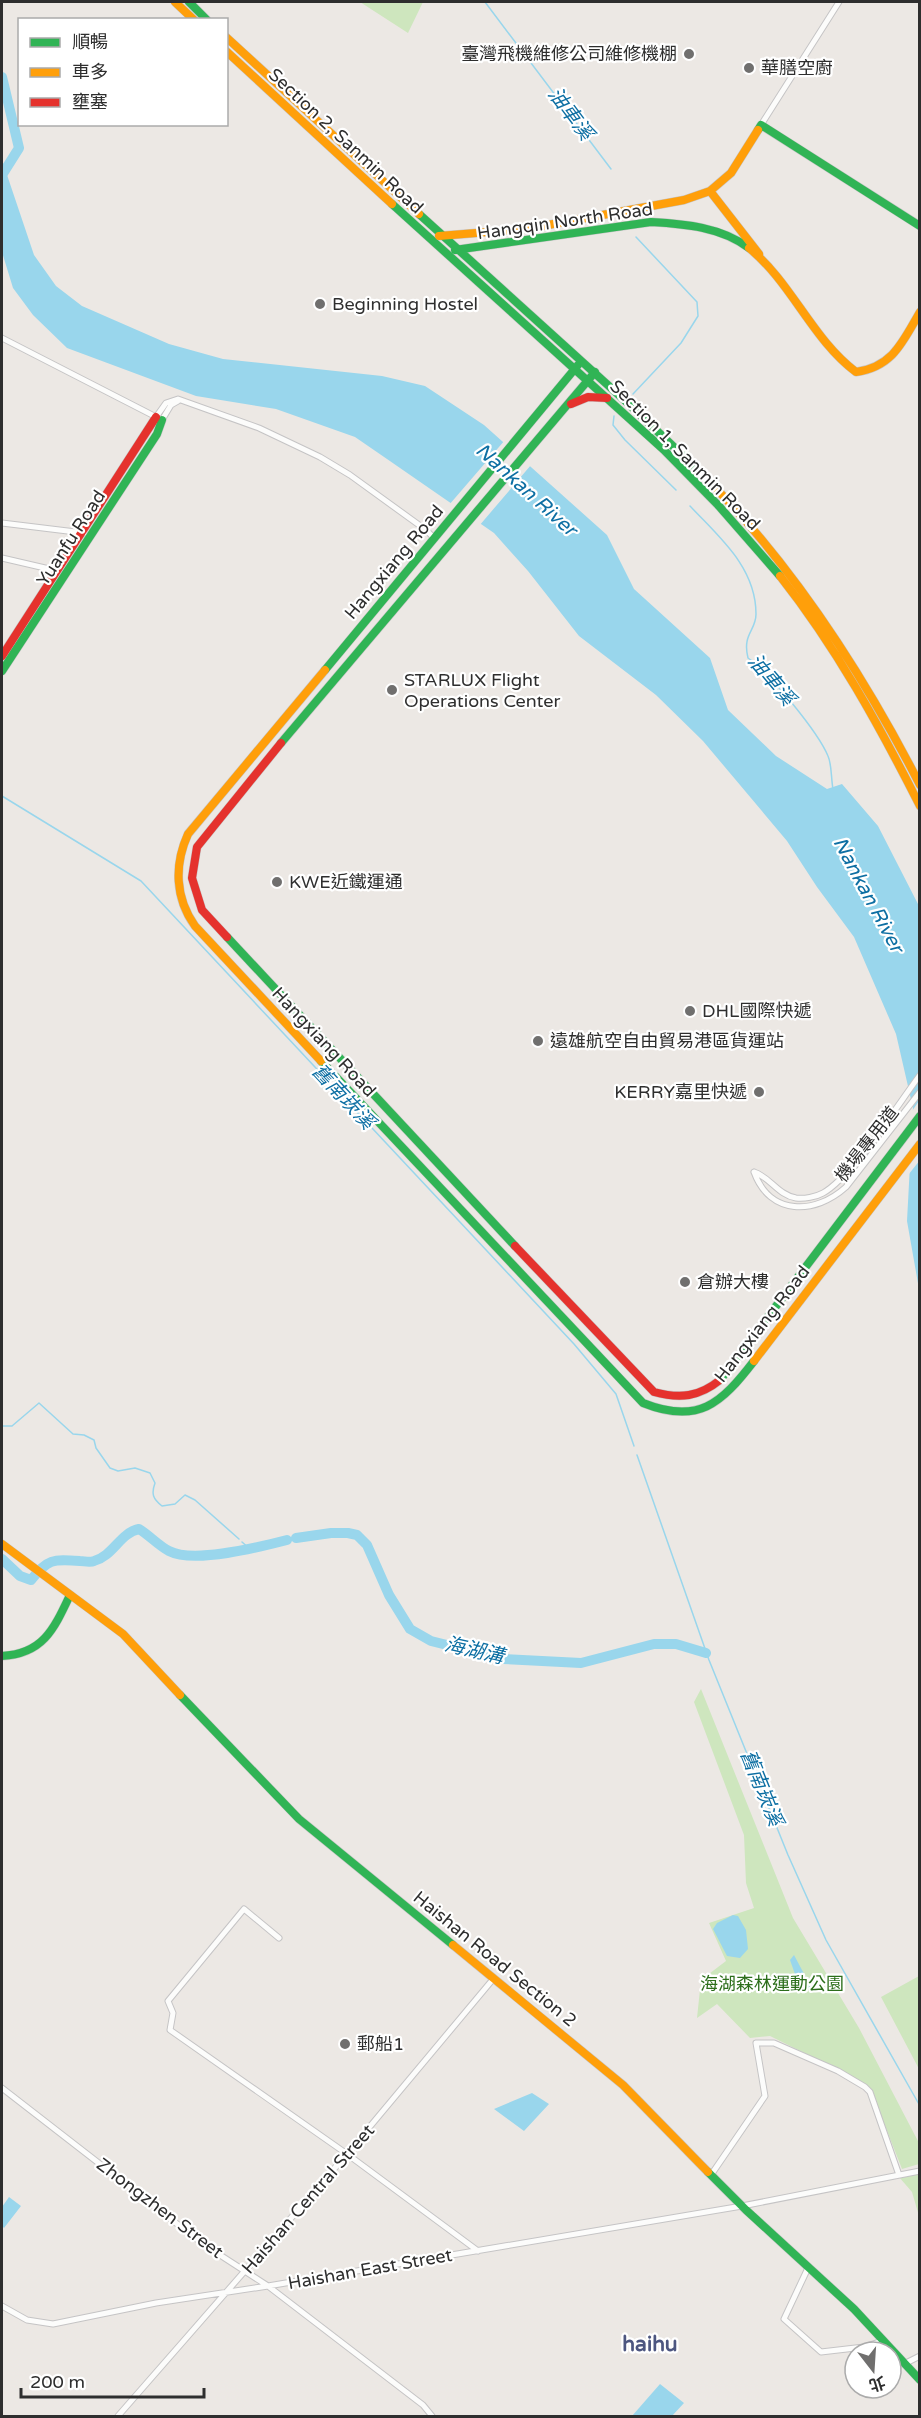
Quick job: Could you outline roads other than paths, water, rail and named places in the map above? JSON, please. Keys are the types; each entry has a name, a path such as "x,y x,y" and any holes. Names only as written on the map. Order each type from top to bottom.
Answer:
{"street":[{"path":"175,2 192,18"},
{"path":"189,2 205,18"},
{"path":"429,238 526,229 684,200 710,191 731,173 839,2"},
{"name":"Section 2, Sanmin Road","path":"228,40 443,236"},
{"name":"Section 2, Sanmin Road","path":"228,53 445,252"},
{"path":"761,125 920,226"},
{"path":"710,191 765,262"},
{"name":"Hangqin North Road","path":"445,252 651,222 680,223 737,239 765,262 840,360 856,372 875,370 890,360 920,312"},
{"name":"Section 1, Sanmin Road","path":"443,236 595,372 704,477 795,582 821,616 872,697 920,785"},
{"name":"Section 1, Sanmin Road","path":"445,252 608,398 699,484 772,565 833,650 862,696 920,806"},
{"path":"2,338 159,418 161,408 172,400 178,399 189,401 259,428 320,457 436,535"},
{"name":"Hangxiang Road","path":"582,361 188,834 182,845 178,874 182,903 188,915 204,935 643,1403 670,1413 686,1413 712,1405 722,1399 920,1144"},
{"name":"Hangxiang Road","path":"595,372 313,704 197,847 192,878 202,910 654,1392 681,1398 696,1396 709,1390 721,1380 920,1116"},
{"path":"562,410 584,397 596,395 608,398"},
{"name":"Yuanfu Road","path":"2,656 159,418"},
{"name":"Yuanfu Road","path":"2,671 157,434 159,418"},
{"path":"2,523 91,534"},
{"path":"2,558 57,570 65,574"},
{"name":"機場專用道","path":"920,1075 849,1169 822,1194 797,1198 784,1194 771,1184 765,1175 754,1172 757,1182 777,1201 801,1208 814,1206 835,1197 860,1170 920,1092"},
{"name":"Haishan Road Section 2","path":"2,1544 123,1634 299,1819 623,2085 742,2206 854,2309 881,2340"},
{"path":"2,1656 15,1657 26,1654 37,1647 47,1637 70,1595"},
{"path":"279,1938 244,1909 168,2001 173,2013 170,2030 347,2154 478,2251"},
{"name":"Haishan Central Street","path":"118,2416 347,2154 494,1978"},
{"path":"711,2175 765,2096 756,2043 774,2043 853,2079 870,2092 899,2175"},
{"name":"Zhongzhen Street","path":"2,2088 203,2244 268,2286 423,2405 432,2416"},
{"name":"Haishan East Street","path":"2,2306 27,2320 53,2324 156,2303 742,2206 920,2171"},
{"path":"808,2268 784,2319 821,2352 843,2349"},
{"path":"904,2364 920,2356"},
{"name":"Haishan Road Section 2","path":"904,2364 920,2380"}],"water":[{"name":"Nankan River","path":"2,160 34,255 56,286 82,306 169,344 223,359 382,376 425,386 484,425 607,535 634,589 710,658 728,710 776,756 827,789 842,784 878,826 919,906 919,1289 907,1221 913,1108 896,1034 854,937 787,841 703,741 656,695 579,636 528,571 494,533 355,437 276,409 196,396 67,348 33,315 13,288 2,252"},
{"path":"733,1915 738,1916 746,1930 748,1949 740,1958 727,1956 713,1929 717,1923"},
{"path":"794,1955 810,1985 804,1992 800,1985 802,1982 796,1977 790,1960"},
{"path":"532,2093 549,2104 524,2131 494,2109"},
{"path":"9,2197 21,2206 4,2228 2,2226 2,2207"},
{"path":"660,2384 684,2403 672,2416 632,2416"}],"waterway":[{"name":"油車溪","path":"485,2 611,169"},
{"path":"2,77 19,148 2,175"},
{"name":"油車溪","path":"633,394 681,343 698,316 697,302 636,237"},
{"name":"油車溪","path":"614,416 613,425 625,440 676,490"},
{"name":"油車溪","path":"690,506 724,541 743,567 750,582 756,614 747,643 748,658 780,689 823,745 831,768 833,789"},
{"name":"舊南崁溪","path":"2,796 141,881 574,1344 616,1394 634,1446"},
{"path":"2,1426 12,1426 39,1403 73,1434 84,1435 94,1440 96,1448 110,1468 118,1471 135,1468 150,1473 155,1483 154,1496 162,1506 175,1504 185,1495 195,1500 239,1539"},
{"name":"舊南崁溪","path":"637,1455 709,1660 788,1855 826,1940 920,2106"},
{"name":"海湖溝","path":"2,1559 20,1576 31,1580 51,1562 63,1560 91,1562 101,1558 132,1531 139,1529 169,1551 180,1555 227,1553 287,1540"},
{"name":"海湖溝","path":"296,1538 331,1533 357,1535 367,1545 389,1595 410,1629 431,1641 503,1659 581,1663 654,1644 676,1644 706,1653"},
{"name":"海湖溝","path":"242,1542 250,1549"}],"place":[{"name":"臺灣飛機維修公司維修機棚","path":"689,54"},
{"name":"華膳空廚","path":"749,68"},
{"name":"Beginning Hostel","path":"320,304"},
{"name":"STARLUX Flight Operations Center","path":"392,690"},
{"name":"KWE近鐵運通","path":"277,882"},
{"name":"DHL國際快遞","path":"690,1011"},
{"name":"遠雄航空自由貿易港區貨運站","path":"538,1041"},
{"name":"KERRY嘉里快遞","path":"759,1092"},
{"name":"倉辦大樓","path":"685,1282"},
{"name":"郵船1","path":"345,2044"}],"district":[{"name":"haihu","path":"650,2344"}],"park label":[{"name":"海湖森林運動公園","path":"772,1984"}]}
